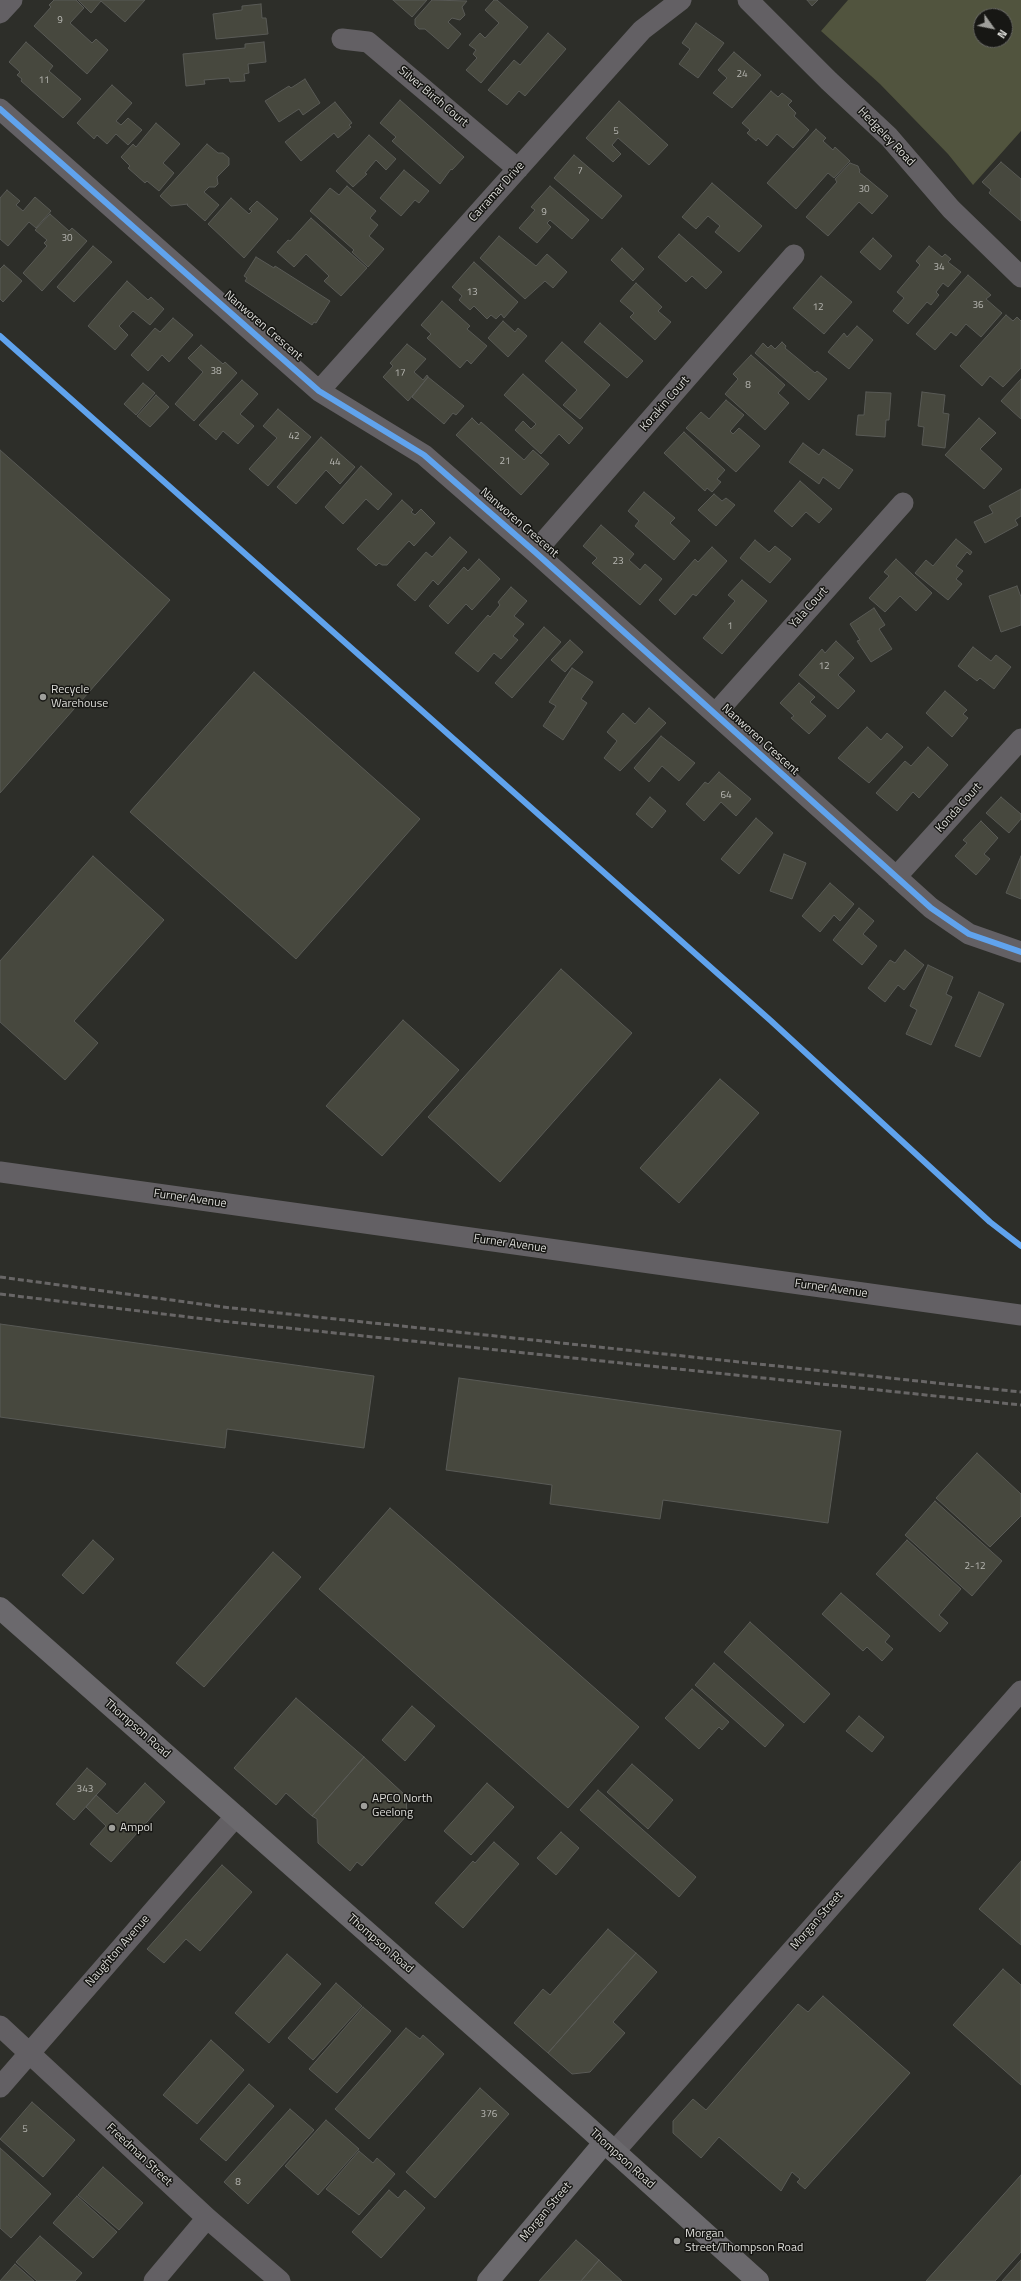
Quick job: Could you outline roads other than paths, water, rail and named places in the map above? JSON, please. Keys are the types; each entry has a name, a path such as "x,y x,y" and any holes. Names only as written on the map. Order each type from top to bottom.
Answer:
{"main road":[{"name":"Thompson Road","path":"0,1608 609,2147 758,2281"},
{"name":"Morgan Street","path":"488,2281 609,2147"}],"street":[{"path":"0,13 12,0"},
{"name":"Carramar Drive","path":"319,391 642,30 681,0"},
{"name":"Hedgeley Road","path":"748,0 829,81 889,137 951,209 1021,277"},
{"name":"Silver Birch Court","path":"342,39 368,42 518,169"},
{"name":"Nanworen Crescent","path":"0,109 319,391 424,455 535,552 931,908 969,934 1021,952"},
{"name":"Korakin Court","path":"535,552 794,255"},
{"name":"Yala Court","path":"715,714 903,503"},
{"name":"Konda Court","path":"896,878 1021,739"},
{"name":"Furner Avenue","path":"0,1172 1021,1315"},
{"name":"Morgan Street","path":"609,2147 1021,1691"},
{"name":"Naughton Avenue","path":"0,2087 236,1816"},
{"name":"Freedman Street","path":"0,2026 207,2218 280,2281"},
{"path":"154,2281 207,2218"}],"railway":[{"path":"0,1277 223,1307 1021,1392"},
{"path":"0,1294 221,1321 1021,1405"}],"place":[{"name":"Recycle Warehouse","path":"43,697"},
{"name":"APCO North Geelong","path":"364,1806"},
{"name":"Ampol","path":"112,1828"},
{"name":"Morgan Street/Thompson Road","path":"677,2241"}]}
